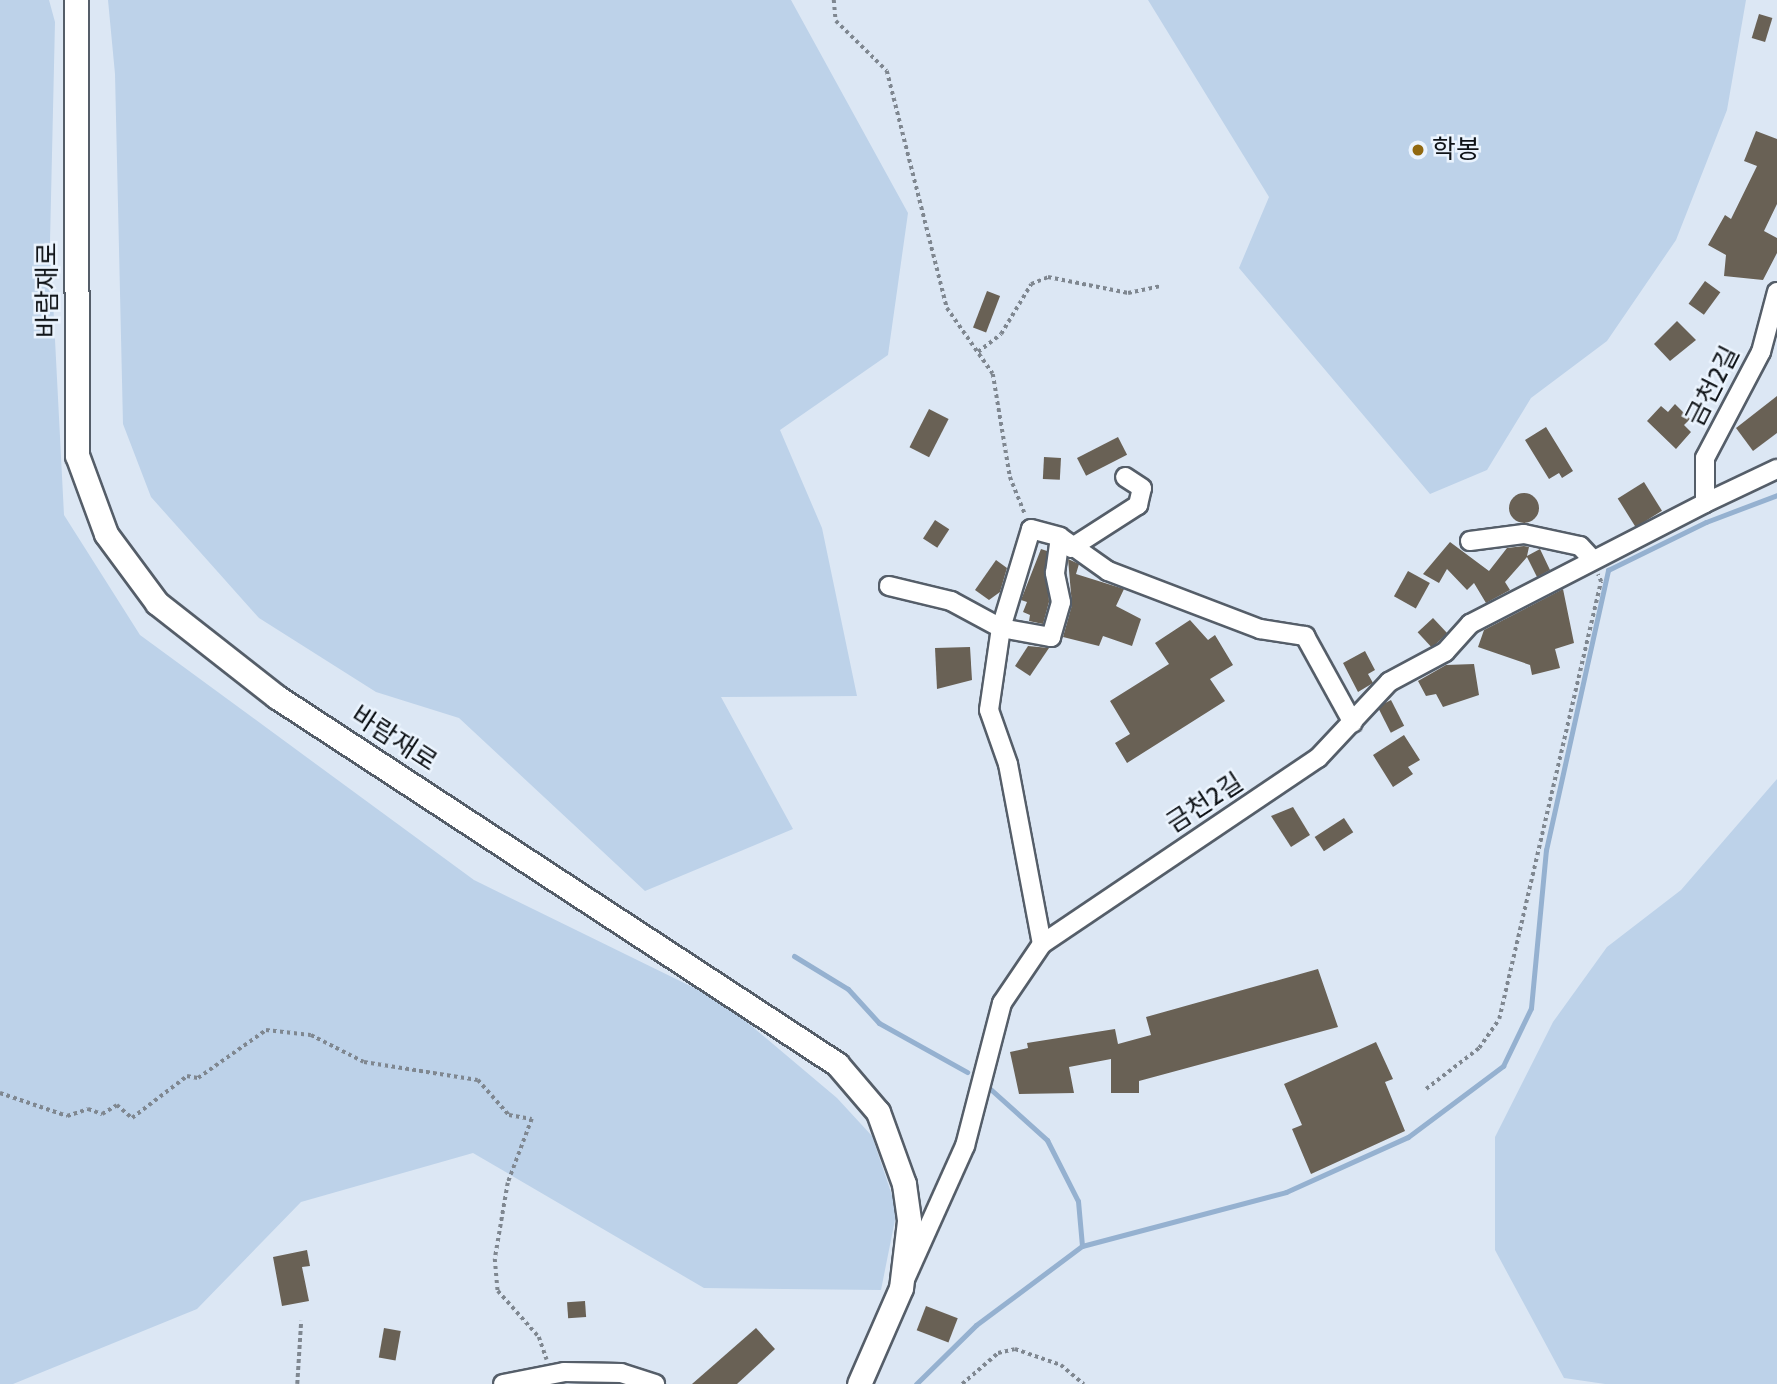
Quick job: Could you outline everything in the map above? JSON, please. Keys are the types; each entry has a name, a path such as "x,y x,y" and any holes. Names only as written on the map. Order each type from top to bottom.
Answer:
{"street":[{"name":"바람재로","path":"76,0 77,455 121,561 157,603 277,697 836,1064 878,1112 904,1184 909,1221 901,1288 858,1383"},
{"name":"금천2길","path":"1705,503 1705,458 1761,352 1777,292"},
{"name":"금천2길","path":"901,1288 965,1146 1002,1003 1042,944 1298,772 1353,723 1389,682 1445,652 1470,624 1591,558 1777,469"},
{"path":"889,586 951,601 1001,628 1051,637 1061,602 1055,573 1066,542 1138,505 1142,488 1125,477"},
{"path":"1042,944 1008,764 989,710 1001,628 1031,529 1066,542 1108,571 1260,629 1305,636 1353,723"},
{"path":"1470,541 1524,534 1580,546 1591,558"},
{"path":"503,1384 549,1373 621,1373 655,1384"}],"path":[{"path":"834,0 836,21 887,71 947,308 993,374 1010,477 1031,529"},
{"path":"978,352 1001,334 1031,284 1048,277 1128,293 1160,286"},
{"path":"1426,1089 1479,1048 1499,1019 1601,582 1591,558"},
{"path":"0,1093 67,1116 88,1109 102,1114 117,1105 132,1118 187,1076 198,1078 265,1030 311,1035 364,1062 478,1080 509,1115 527,1116 533,1124 508,1183 495,1259 498,1291 539,1337 549,1373"},
{"path":"297,1384 301,1321"},
{"path":"962,1384 998,1353 1015,1349 1061,1365 1084,1384"}],"shaded area":[{"path":"0,0 49,0 55,22 50,242 64,515 140,635 474,880 723,1002 837,1098 872,1136 897,1210 881,1290 704,1288 473,1153 301,1202 197,1309 13,1384 0,1384"},
{"path":"108,0 791,0 908,213 888,355 780,430 822,528 857,696 721,697 793,829 645,891 459,718 376,692 259,618 151,497 123,424 115,74"},
{"path":"1148,0 1746,0 1727,110 1676,240 1607,341 1531,398 1487,470 1430,494 1239,268 1269,197"},
{"path":"1777,779 1777,1384 1605,1384 1564,1378 1495,1250 1495,1137 1553,1022 1607,947 1681,890"}],"building":[{"path":"1759,14 1772,18 1765,42 1752,38"},
{"path":"1756,131 1777,139 1777,204 1764,231 1777,238 1777,253 1763,280 1724,276 1726,255 1708,245 1725,215 1731,219 1757,166 1744,161"},
{"path":"1705,281 1720,292 1704,315 1689,304"},
{"path":"987,291 1000,296 986,332 973,327"},
{"path":"1677,321 1696,340 1670,361 1654,344"},
{"path":"1777,396 1777,433 1753,451 1736,428"},
{"path":"1675,404 1690,419 1684,425 1691,432 1676,449 1647,421 1661,406 1668,412"},
{"path":"929,409 949,419 929,457 909,447"},
{"path":"1546,427 1573,471 1562,478 1559,473 1549,479 1525,440"},
{"path":"1118,437 1127,455 1086,476 1077,458"},
{"path":"1044,457 1061,458 1060,480 1043,479"},
{"path":"1644,482 1662,511 1636,527 1618,498"},
{"path":"1524,493 1535,497 1539,508 1535,519 1524,523 1513,519 1509,508 1513,497"},
{"path":"935,520 949,529 937,548 923,538"},
{"path":"1450,542 1489,571 1507,548 1529,547 1527,556 1540,549 1550,570 1537,577 1527,557 1505,582 1510,590 1486,603 1474,583 1467,590 1447,569 1439,583 1423,574"},
{"path":"1041,549 1047,551 1049,602 1043,624 1029,621 1030,615 1023,612 1027,602 1021,600"},
{"path":"1068,559 1079,564 1076,574 1124,589 1116,606 1141,619 1132,646 1103,636 1099,646 1063,637 1072,605"},
{"path":"996,560 1007,568 1000,592 989,600 975,590"},
{"path":"1408,571 1430,583 1416,608 1394,596"},
{"path":"1563,589 1574,643 1555,649 1560,668 1532,675 1530,665 1478,647 1484,630"},
{"path":"1433,618 1447,633 1432,648 1418,632"},
{"path":"1190,620 1208,640 1215,635 1233,665 1210,679 1225,701 1127,763 1115,743 1130,734 1110,701 1169,664 1155,643"},
{"path":"1028,646 1049,648 1030,676 1015,666"},
{"path":"970,647 972,680 937,689 935,648"},
{"path":"1365,651 1375,670 1368,674 1373,683 1358,692 1343,663"},
{"path":"1474,664 1479,695 1443,707 1436,694 1426,696 1418,681 1446,665"},
{"path":"1391,700 1404,726 1391,733 1378,707"},
{"path":"1404,735 1420,760 1408,767 1413,774 1393,787 1373,755"},
{"path":"1293,807 1310,835 1291,847 1271,816"},
{"path":"1344,818 1353,832 1324,851 1315,837"},
{"path":"1318,969 1338,1027 1139,1081 1139,1093 1111,1093 1111,1059 1069,1067 1074,1093 1019,1094 1010,1052 1028,1048 1027,1043 1115,1029 1118,1044 1151,1035 1146,1017"},
{"path":"1376,1042 1393,1079 1385,1082 1405,1131 1311,1174 1292,1129 1302,1125 1284,1084"},
{"path":"307,1250 310,1266 302,1267 309,1301 282,1306 273,1257"},
{"path":"585,1301 586,1317 568,1318 567,1302"},
{"path":"926,1306 958,1318 948,1342 917,1330"},
{"path":"384,1328 401,1331 396,1360 379,1358"},
{"path":"756,1328 775,1349 737,1384 692,1384"}],"waterway":[{"path":"916,1384 976,1325 1082,1246 1286,1192 1408,1137 1503,1066 1531,1008 1546,850 1608,570 1706,522 1777,495"},
{"path":"794,956 848,989 879,1023 967,1072"},
{"path":"987,1086 1047,1140 1078,1201 1082,1246"}],"place":[{"name":"학봉","path":"1418,150"}]}
